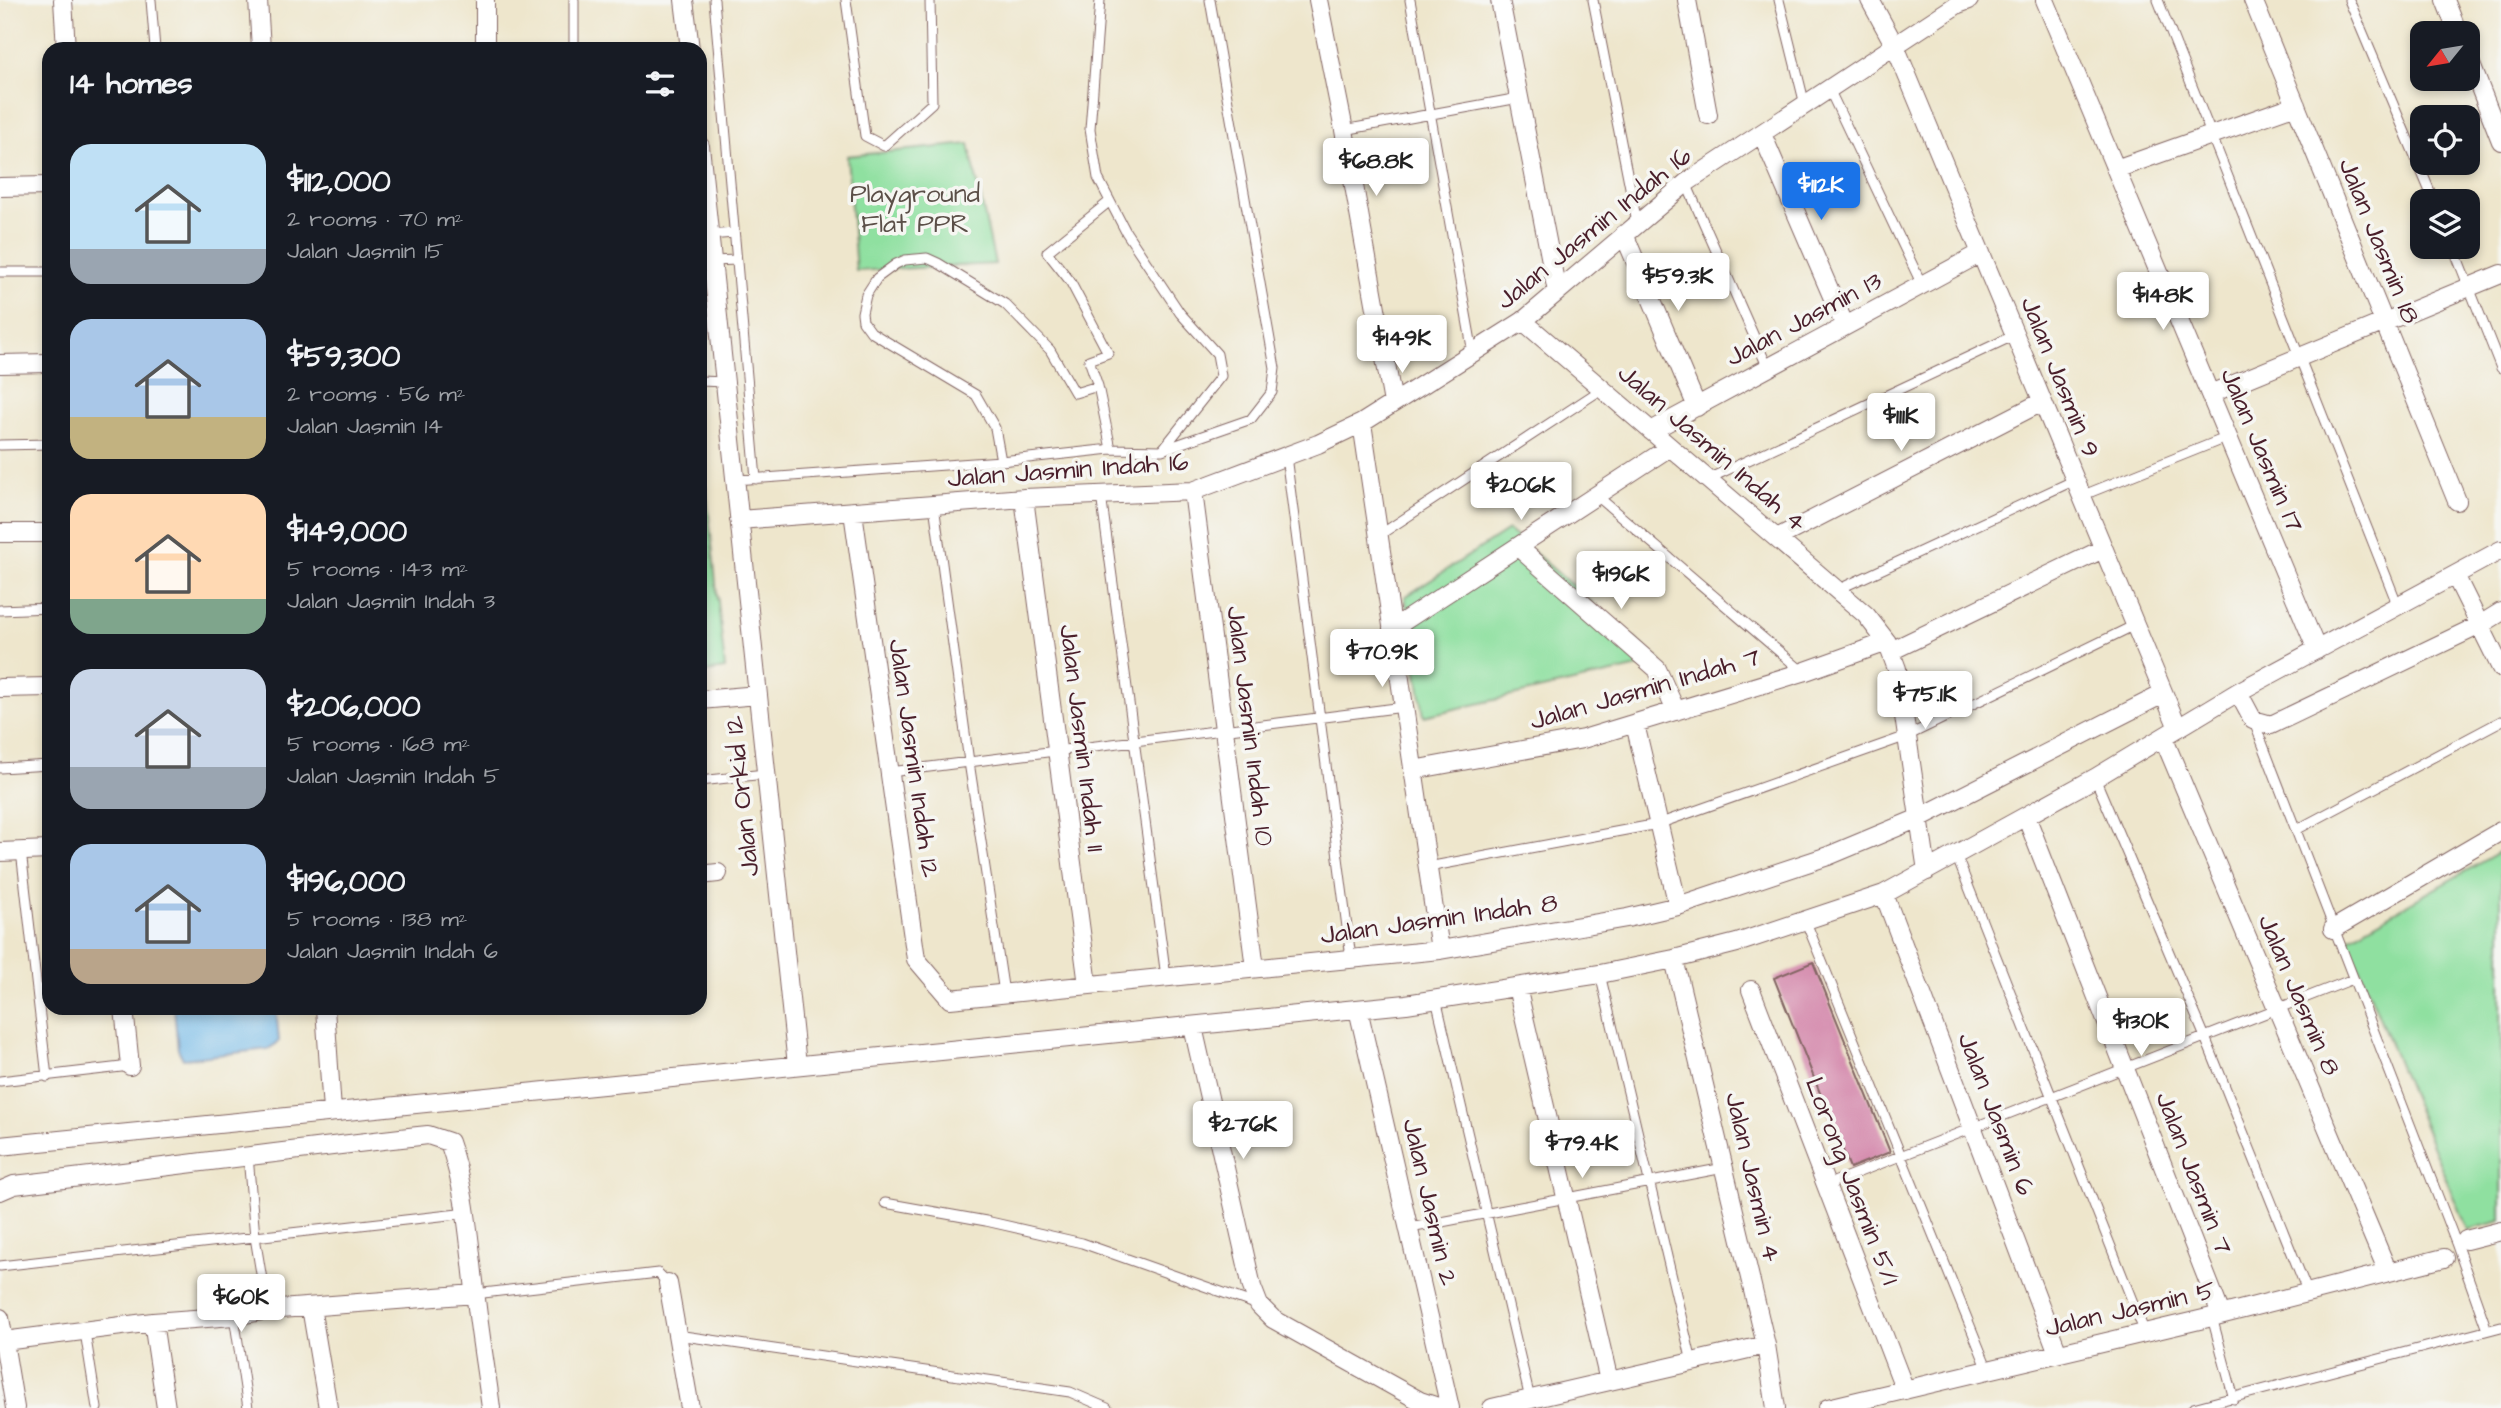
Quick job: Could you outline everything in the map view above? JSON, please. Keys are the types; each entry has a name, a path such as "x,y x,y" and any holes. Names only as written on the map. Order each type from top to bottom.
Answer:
{"street":[{"path":"63,0 66,42"},
{"path":"258,0 261,42"},
{"path":"485,0 485,42"},
{"path":"684,0 689,42"},
{"path":"1318,0 1393,404"},
{"path":"1500,0 1557,292"},
{"path":"1687,0 1709,115"},
{"name":"Jalan Jasmin 9","path":"1870,0 1895,46 2135,625 2163,694 2170,733"},
{"name":"Jalan Jasmin Indah 16","path":"739,520 1024,498 1193,491 1318,444 1362,423 1523,321 1686,183 1958,4 1969,0"},
{"name":"Jalan Jasmin 17","path":"2045,0 2317,650"},
{"name":"Jalan Jasmin 18","path":"2253,0 2457,501"},
{"path":"2445,0 2453,21"},
{"path":"2480,88 2501,141"},
{"path":"2116,169 2296,105"},
{"path":"1762,134 1845,327"},
{"path":"0,187 42,186"},
{"name":"Jalan Orkid 12","path":"707,215 712,261 708,297 725,382 797,1065"},
{"path":"1630,228 1697,407"},
{"name":"Jalan Jasmin 13","path":"1651,431 1981,253"},
{"path":"2210,394 2501,274"},
{"name":"Jalan Jasmin Indah 4","path":"1523,321 1866,615 1889,647"},
{"path":"0,364 42,363"},
{"path":"1777,538 2042,402"},
{"path":"1362,423 1440,950"},
{"path":"1392,629 1670,447"},
{"name":"Jalan Jasmin Indah 10","path":"1193,491 1255,968"},
{"name":"Jalan Jasmin Indah 11","path":"1024,498 1088,985"},
{"name":"Jalan Jasmin Indah 12","path":"853,512 916,959 950,999"},
{"path":"0,533 42,533"},
{"path":"1518,547 1657,669 1676,711"},
{"name":"Jalan Jasmin Indah 7","path":"1413,770 1583,739 1889,647 2103,549"},
{"path":"0,1146 1358,1009 1600,974 1674,959 1805,922 1884,894 2095,778 2238,692 2501,550"},
{"path":"2455,575 2501,668"},
{"path":"2238,692 2253,720 2271,725 2480,625 2501,612"},
{"path":"1889,647 1897,669 1927,871"},
{"path":"0,688 42,687"},
{"name":"Jalan Jasmin Indah 8","path":"950,999 1440,950 1627,918 1678,906 1828,856 1919,818 2163,694"},
{"path":"707,699 758,695"},
{"path":"1634,724 1678,906"},
{"name":"Jalan Jasmin 8","path":"2170,733 2277,1009 2388,1272"},
{"name":"Jalan Jasmin 7","path":"2026,816 2125,1068 2217,1316"},
{"path":"2333,929 2501,831"},
{"path":"0,852 42,850"},
{"path":"707,874 719,873"},
{"name":"Jalan Jasmin 6","path":"1884,894 2059,1353"},
{"name":"Jalan Jasmin 4","path":"1674,959 1766,1345 1776,1408"},
{"path":"1517,987 1609,1381"},
{"name":"Lorong Jasmin 5/1","path":"1751,990 1905,1390"},
{"name":"Jalan Jasmin 2","path":"1358,1009 1450,1408"},
{"path":"125,1015 130,1066"},
{"path":"325,1015 332,1111"},
{"path":"1193,1027 1252,1287 1259,1306 1273,1319 1420,1401 1441,1408"},
{"path":"0,1191 14,1185 189,1165 248,1154 428,1135 449,1142 458,1167 467,1213 491,1408"},
{"path":"2466,1240 2501,1231"},
{"name":"Jalan Jasmin 5","path":"1828,1408 2217,1316 2444,1258"},
{"path":"668,1283 690,1408"},
{"path":"4,1341 267,1310 475,1294"},
{"path":"311,1307 328,1408"},
{"path":"0,1318 15,1408"},
{"path":"153,1322 166,1408"},
{"path":"1492,1408 1766,1345"}],"lane":[{"path":"151,0 154,42"},
{"path":"574,0 574,42"},
{"path":"714,0 756,479"},
{"path":"846,0 864,136 884,146 932,103 930,0"},
{"path":"1100,0 1090,129 1098,178 1126,232 1181,313 1217,354 1221,376 1162,450"},
{"path":"735,480 1001,461 1111,449 1162,450 1251,419 1272,393 1275,368 1210,0"},
{"path":"1410,0 1473,354"},
{"path":"1593,0 1630,228"},
{"path":"1779,0 1805,105"},
{"path":"2158,0 2398,606"},
{"path":"2349,0 2429,189"},
{"path":"1829,89 1922,285"},
{"path":"1344,130 1519,98"},
{"path":"1686,183 1768,368"},
{"path":"1110,201 1047,252 1070,281 1108,353 1089,360 1098,386 1111,449"},
{"path":"709,235 734,233"},
{"path":"1001,461 995,428 976,395 884,340 866,326 862,313 866,295 877,278 905,260 927,258 938,263 1006,304 1050,351 1075,393 1098,386"},
{"path":"2458,259 2501,368"},
{"path":"712,261 737,260"},
{"path":"0,272 42,272"},
{"path":"1708,479 2015,335"},
{"path":"707,381 725,382"},
{"path":"1378,536 1602,389"},
{"path":"1837,590 2078,488 2228,437"},
{"path":"0,445 42,444"},
{"path":"1286,456 1351,958"},
{"path":"1101,495 1166,977"},
{"path":"1596,495 1803,672"},
{"path":"934,505 1004,993"},
{"path":"0,610 42,608"},
{"path":"1428,867 1658,824 1906,736 2135,625"},
{"path":"890,772 1404,707"},
{"path":"2253,720 2487,1330"},
{"path":"2295,830 2501,721"},
{"path":"0,768 42,765"},
{"path":"707,780 765,774"},
{"path":"2095,778 2205,1037 2308,1293"},
{"path":"21,851 47,1077"},
{"path":"1956,855 2144,1333"},
{"path":"1805,922 1988,1370"},
{"path":"1600,974 1692,1362"},
{"path":"1826,1185 2353,979"},
{"path":"1436,999 1530,1399"},
{"path":"0,1081 130,1066"},
{"path":"248,1154 255,1237 267,1310"},
{"path":"1410,1228 1724,1168"},
{"path":"886,1203 1082,1242 1259,1306"},
{"path":"0,1266 467,1213"},
{"path":"475,1294 658,1273 668,1283"},
{"path":"234,1316 248,1408"},
{"path":"2217,1316 2234,1399"},
{"path":"2193,1408 2501,1327"},
{"path":"85,1332 97,1408"},
{"path":"677,1335 1070,1392 1107,1408"}],"green space":[{"name":"Playground Flat PPR","path":"969,144 995,264 856,271 847,156"},
{"path":"707,498 725,669 707,672"},
{"path":"1508,530 1661,662 1424,716 1405,597"},
{"path":"2501,851 2501,1221 2467,1230 2347,939"}],"water":[{"path":"175,1015 277,1015 279,1042 268,1049 183,1059 178,1049"}],"building":[{"path":"1813,962 1890,1152 1850,1168 1774,978"}]}
